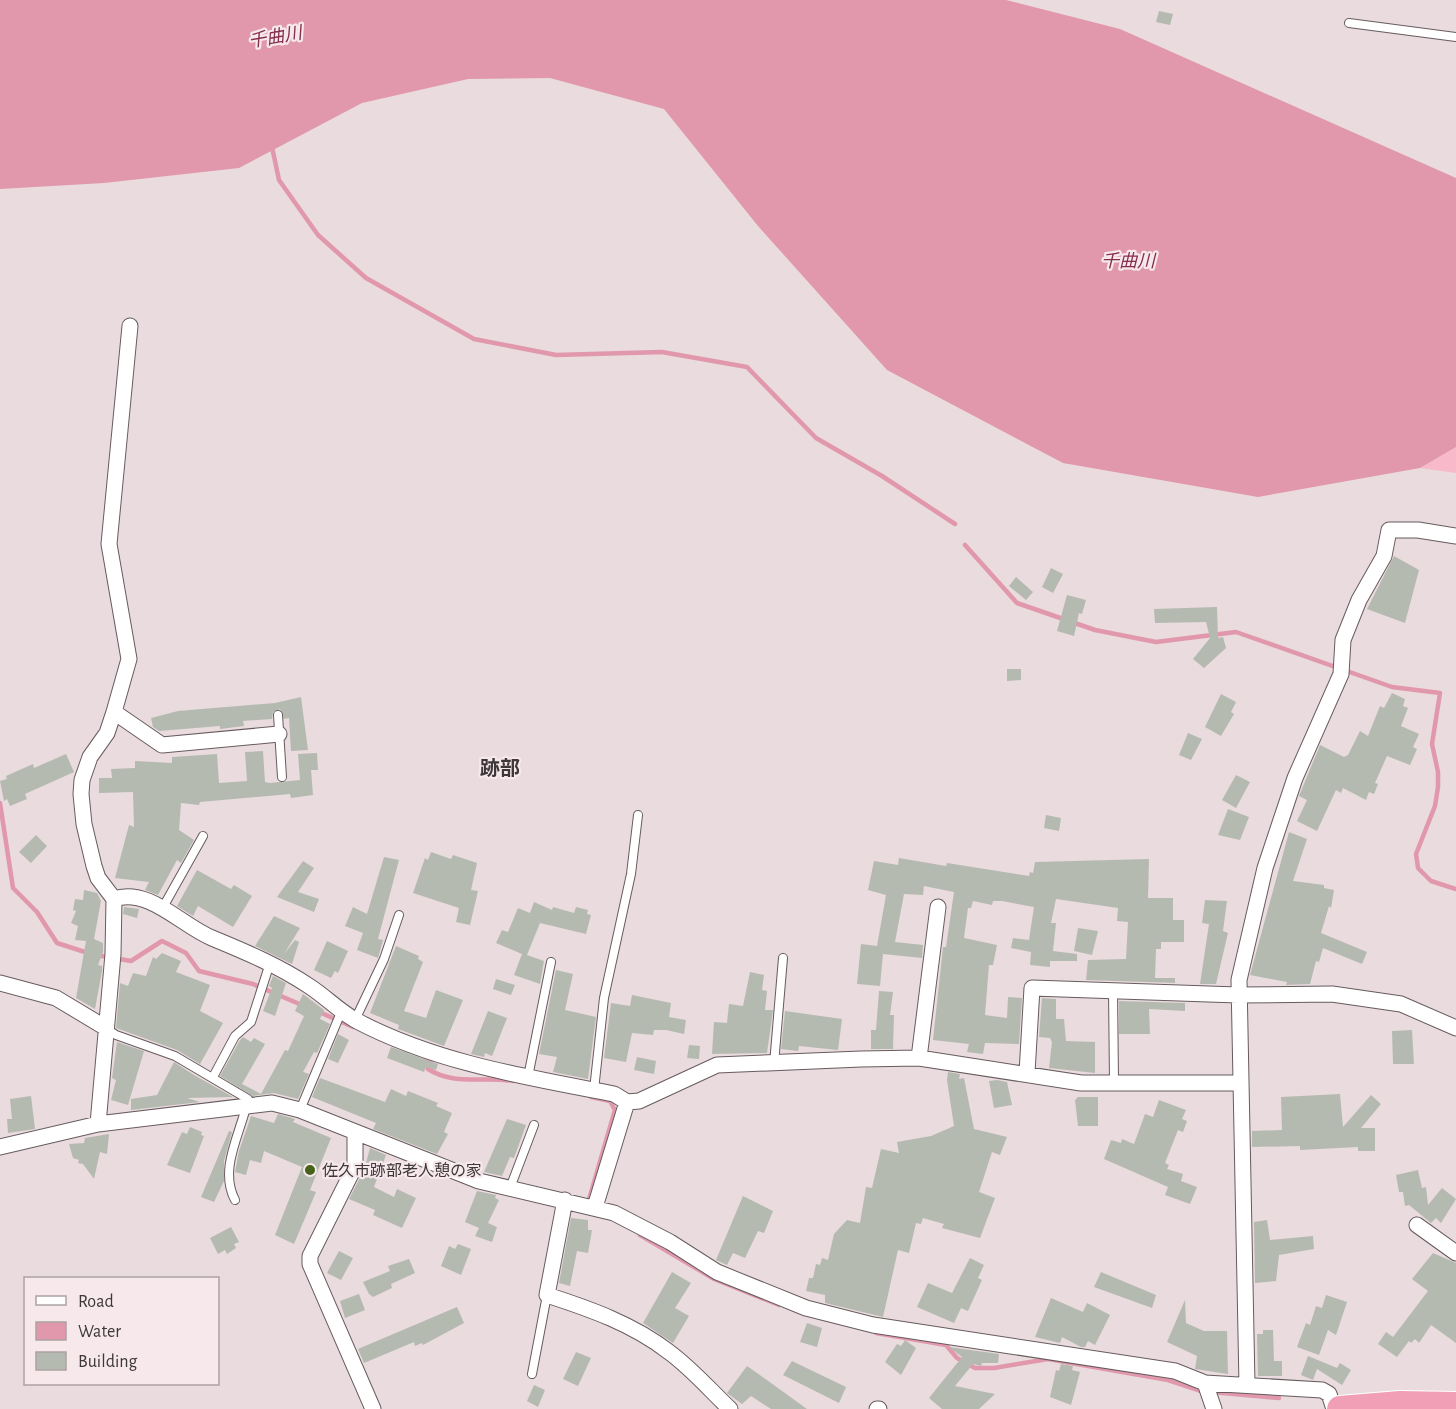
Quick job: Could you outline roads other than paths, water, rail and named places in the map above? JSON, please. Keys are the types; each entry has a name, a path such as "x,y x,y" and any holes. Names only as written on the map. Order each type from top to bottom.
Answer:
{"highway":[{"path":"1340,1409 1400,1404 1456,1405"}],"street":[{"path":"98,1124 112,959 114,899 104,888 94,866 84,824 81,794 82,780 90,756 107,733 129,659 109,544 130,326"},
{"path":"1247,1385 1238,995 1239,980 1265,868 1295,778 1341,667 1344,640 1352,616 1384,556 1389,530 1418,530 1456,536"},
{"path":"114,712 162,745 279,734"},
{"path":"114,899 122,896 144,900 201,934 270,963 309,986 339,1016 356,1020 419,1049 473,1066 614,1094 627,1102 639,1101 717,1065 919,1058 1081,1083 1114,1081 1240,1083"},
{"path":"919,1058 938,907"},
{"path":"0,983 56,998 106,1028"},
{"path":"1027,1073 1032,988 1238,995 1332,994 1401,1004 1456,1028"},
{"path":"627,1102 583,1204 548,1295 592,1310 632,1328 670,1352 730,1409"},
{"path":"0,1147 98,1124 272,1103 300,1110 450,1172 509,1190 583,1204 632,1221 717,1272 806,1308 873,1325 1175,1371 1205,1383 1322,1390 1329,1394 1334,1409"},
{"path":"355,1132 355,1166 310,1256 310,1264 373,1409"},
{"path":"1417,1225 1456,1253"},
{"path":"1205,1383 1214,1409"}],"lane":[{"path":"1349,23 1456,37"},
{"path":"278,715 282,777"},
{"path":"594,1090 604,998 631,874 638,814"},
{"path":"162,909 203,836"},
{"path":"356,1020 384,959 399,915"},
{"path":"774,1064 783,958"},
{"path":"528,1077 551,962"},
{"path":"213,1077 235,1036 250,1022 270,963"},
{"path":"1113,990 1114,1081"},
{"path":"300,1110 339,1016"},
{"path":"106,1028 116,1035 176,1056 248,1099 229,1166 228,1181 235,1200"},
{"path":"509,1190 534,1125"},
{"path":"532,1374 548,1295"}],"water":[{"name":"千曲川","path":"0,0 1006,0 1120,29 1456,178 1456,447 1420,468 1258,497 1063,463 887,370 758,226 664,109 550,78 468,79 362,103 239,168 104,183 0,189"}],"waterway":[{"path":"272,147 279,180 318,235 366,278 474,339 556,355 662,352 747,367 816,438 882,476 955,524"},
{"path":"965,545 1017,603 1095,630 1156,642 1236,632 1392,687 1440,693 1432,744 1438,772 1438,787 1435,806 1416,854 1418,868 1431,881 1456,889"},
{"path":"0,803 13,888 37,912 57,943 88,953"},
{"path":"96,955 131,961 162,941 186,953 199,971 253,984 304,1006"},
{"path":"317,1011 353,1027"},
{"path":"425,1057 431,1060 428,1069 448,1077 513,1081"},
{"path":"588,1203 615,1110 610,1101 591,1097"},
{"path":"640,1235 714,1279 779,1305"},
{"path":"876,1333 946,1345 957,1358 975,1368 994,1368 1048,1359 1168,1380 1204,1392"},
{"path":"1212,1392 1279,1398"}],"place":[{"name":"佐久市跡部老人憩の家","path":"310,1170"}],"district":[{"name":"跡部","path":"500,768"}]}
